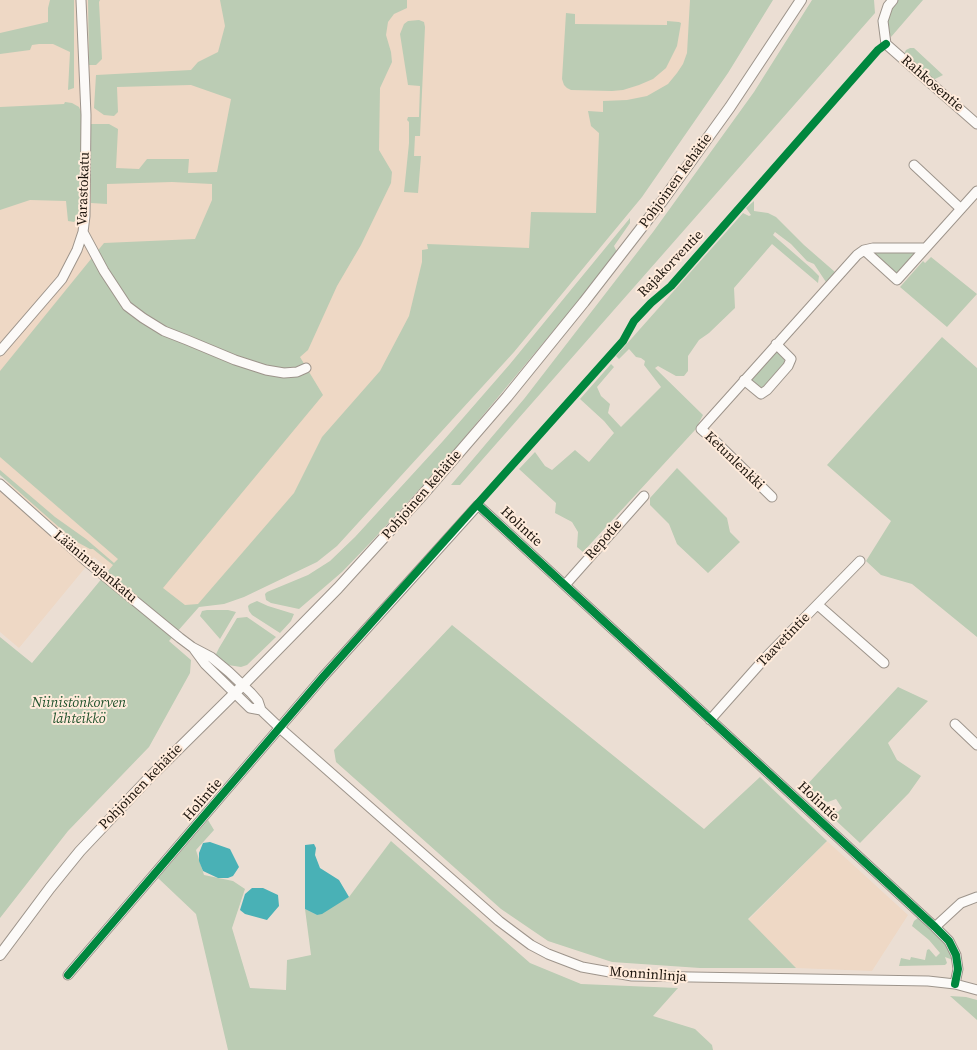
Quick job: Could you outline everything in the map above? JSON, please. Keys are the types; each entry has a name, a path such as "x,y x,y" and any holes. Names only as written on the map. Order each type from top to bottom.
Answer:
{"main road":[{"name":"Pohjoinen kehätie","path":"0,955 44,895 80,852 150,777 236,693 338,588 419,499 507,397 584,302 686,168 801,0"}],"street":[{"name":"Varastokatu","path":"0,351 62,279 77,250 83,232 85,216 86,115 81,0"},
{"name":"Rahkosentie","path":"893,0 888,6 883,21 886,44 977,124"},
{"path":"914,165 961,209"},
{"path":"864,250 897,280 977,191"},
{"path":"83,232 127,306 164,331 235,360 266,370 284,373 297,372 306,368"},
{"path":"864,250 873,248 925,248"},
{"name":"Ketunlenkki","path":"772,497 716,442 701,430 776,344 857,255 864,250"},
{"path":"744,380 760,394 767,390 788,366 791,359 776,344"},
{"name":"Lääninrajankatu","path":"0,484 85,560 192,648 205,664 236,693"},
{"name":"Repotie","path":"565,585 644,496"},
{"name":"Holintie","path":"68,976 281,729 323,677 478,505 949,941 956,955 958,969 955,984"},
{"name":"Taavetintie","path":"710,720 760,664 860,561"},
{"path":"818,605 884,663"},
{"name":"Lääninrajankatu","path":"192,648 211,657 243,685"},
{"name":"Monninlinja","path":"243,685 258,701 261,710 281,729 499,921 531,945 566,961 599,971 632,976 918,981 955,984 977,990"},
{"name":"Monninlinja","path":"236,693 250,708 261,710"},
{"path":"955,724 977,745"},
{"path":"935,927 961,903 977,897"}],"shaded area":[{"path":"0,0 706,0 703,43 616,216 485,275 179,628 94,557 19,648 0,632 0,492 8,482 0,474"},
{"path":"827,841 908,915 872,971 796,968 748,920"}],"green space":[{"path":"50,0 74,0 74,88 68,90 70,52 53,44 39,44 32,45 30,50 0,54 0,33 48,22"},
{"path":"88,0 100,0 102,59 96,65 89,65"},
{"name":"Niinistönkorven lähteikkö","path":"220,0 407,0 407,8 394,14 388,22 386,35 392,62 380,88 379,150 392,172 391,183 361,245 337,286 308,350 300,357 323,395 163,588 185,605 198,604 294,493 322,437 380,371 409,316 422,262 422,250 428,249 427,244 529,248 531,212 596,213 599,133 591,126 588,111 603,112 603,101 627,100 647,96 668,84 683,64 687,53 690,0 773,0 728,73 642,197 514,352 337,546 317,562 244,597 224,604 199,607 169,641 191,660 190,673 149,747 68,831 0,918 0,637 32,663 113,565 93,549 77,542 61,529 0,475 0,470 55,517 86,539 114,563 118,559 0,457 0,371 104,243 195,239 212,200 212,184 172,182 107,184 107,204 91,203 91,124 109,124 118,129 116,168 139,169 147,159 189,159 188,173 217,172 231,99 191,85 117,87 118,112 114,116 104,115 94,108 96,75 191,70 198,62 218,52 225,26"},
{"path":"812,0 874,0 875,13 460,485 451,485 524,399 653,232 754,92"},
{"path":"898,0 923,0 891,37 887,27 888,20 891,10"},
{"path":"566,13 575,14 575,24 667,25 667,21 679,22 681,23 677,46 666,68 653,79 639,85 612,91 571,90 564,85 562,79"},
{"path":"419,20 424,22 425,27 420,136 415,136 414,156 421,156 418,193 404,192 409,143 409,122 407,120 408,117 419,117 420,86 408,85 400,34 404,24 408,21"},
{"path":"910,48 914,48 943,75 933,80 904,54"},
{"path":"65,102 79,107 82,114 80,208 78,218 74,222 68,221 66,201 30,200 0,210 0,107 64,104"},
{"path":"754,201 754,211 768,213 776,217 835,272 826,282 814,264 807,261 791,244 775,232 773,235 819,276 818,283 772,244 734,288 735,308 699,340 688,356 688,371 684,376 676,376 658,366 655,368 703,415 695,430 583,552 577,547 578,532 572,522 555,513 556,503 519,469 535,452 545,466 552,470 575,450 589,462 614,433 580,399 611,364 614,367 597,387 601,396 610,404 608,413 621,427 661,387 644,365 645,361 636,357 629,349 619,359 616,356 743,213 751,215 746,208"},
{"path":"630,218 630,223 614,246 617,252 579,300 439,468 371,542 342,572 299,609 271,603 266,600 265,594 267,592 308,575 330,561 355,537 510,364"},
{"path":"873,251 917,251 897,273 873,255"},
{"path":"931,257 977,294 947,327 900,287 923,261 925,263"},
{"path":"942,337 977,368 977,637 912,584 881,575 866,561 891,521 827,465"},
{"path":"777,351 784,358 785,363 764,388 759,388 751,379"},
{"path":"677,468 727,518 730,532 740,542 708,573 677,544 669,524 650,505 650,498"},
{"path":"257,601 294,614 291,621 280,633 252,615 249,611 248,606"},
{"path":"202,611 236,612 220,639 200,616"},
{"path":"247,617 276,637 247,665 241,667 228,665 216,654 237,618"},
{"path":"452,625 704,829 760,777 827,841 748,919 796,968 700,968 612,962 548,941 501,909 336,762 334,750"},
{"path":"898,687 928,701 888,743 897,760 921,776 909,793 860,843 830,815 842,808 836,799 828,802 808,794 803,789"},
{"path":"208,820 214,830 196,850 204,875 233,881 245,889 232,928 250,988 286,990 287,960 311,955 305,909 317,915 349,897 391,841 530,963 581,984 678,988 653,1016 695,1029 712,1045 713,1050 228,1050 196,914 158,878"},
{"path":"919,917 945,943 951,951 953,960 945,957 947,963 945,965 899,966 901,958 910,960 911,957 925,960 927,950 929,949 936,957 940,953 929,940 912,926"},
{"path":"950,996 977,1000 977,1020"}],"water":[{"path":"210,842 230,849 239,867 233,876 218,878 203,871 199,861 199,853 203,843"},
{"path":"314,844 316,848 315,855 320,868 339,880 349,897 322,914 317,915 305,909 305,845"},
{"path":"252,888 263,888 278,895 279,906 267,920 245,914 240,910 245,894"}],"cycle path":[{"name":"Rajakorventie","path":"68,975 323,677 623,341 634,321 671,286 878,50 886,44"},
{"path":"478,505 949,941 956,955 958,969 955,984"}]}
